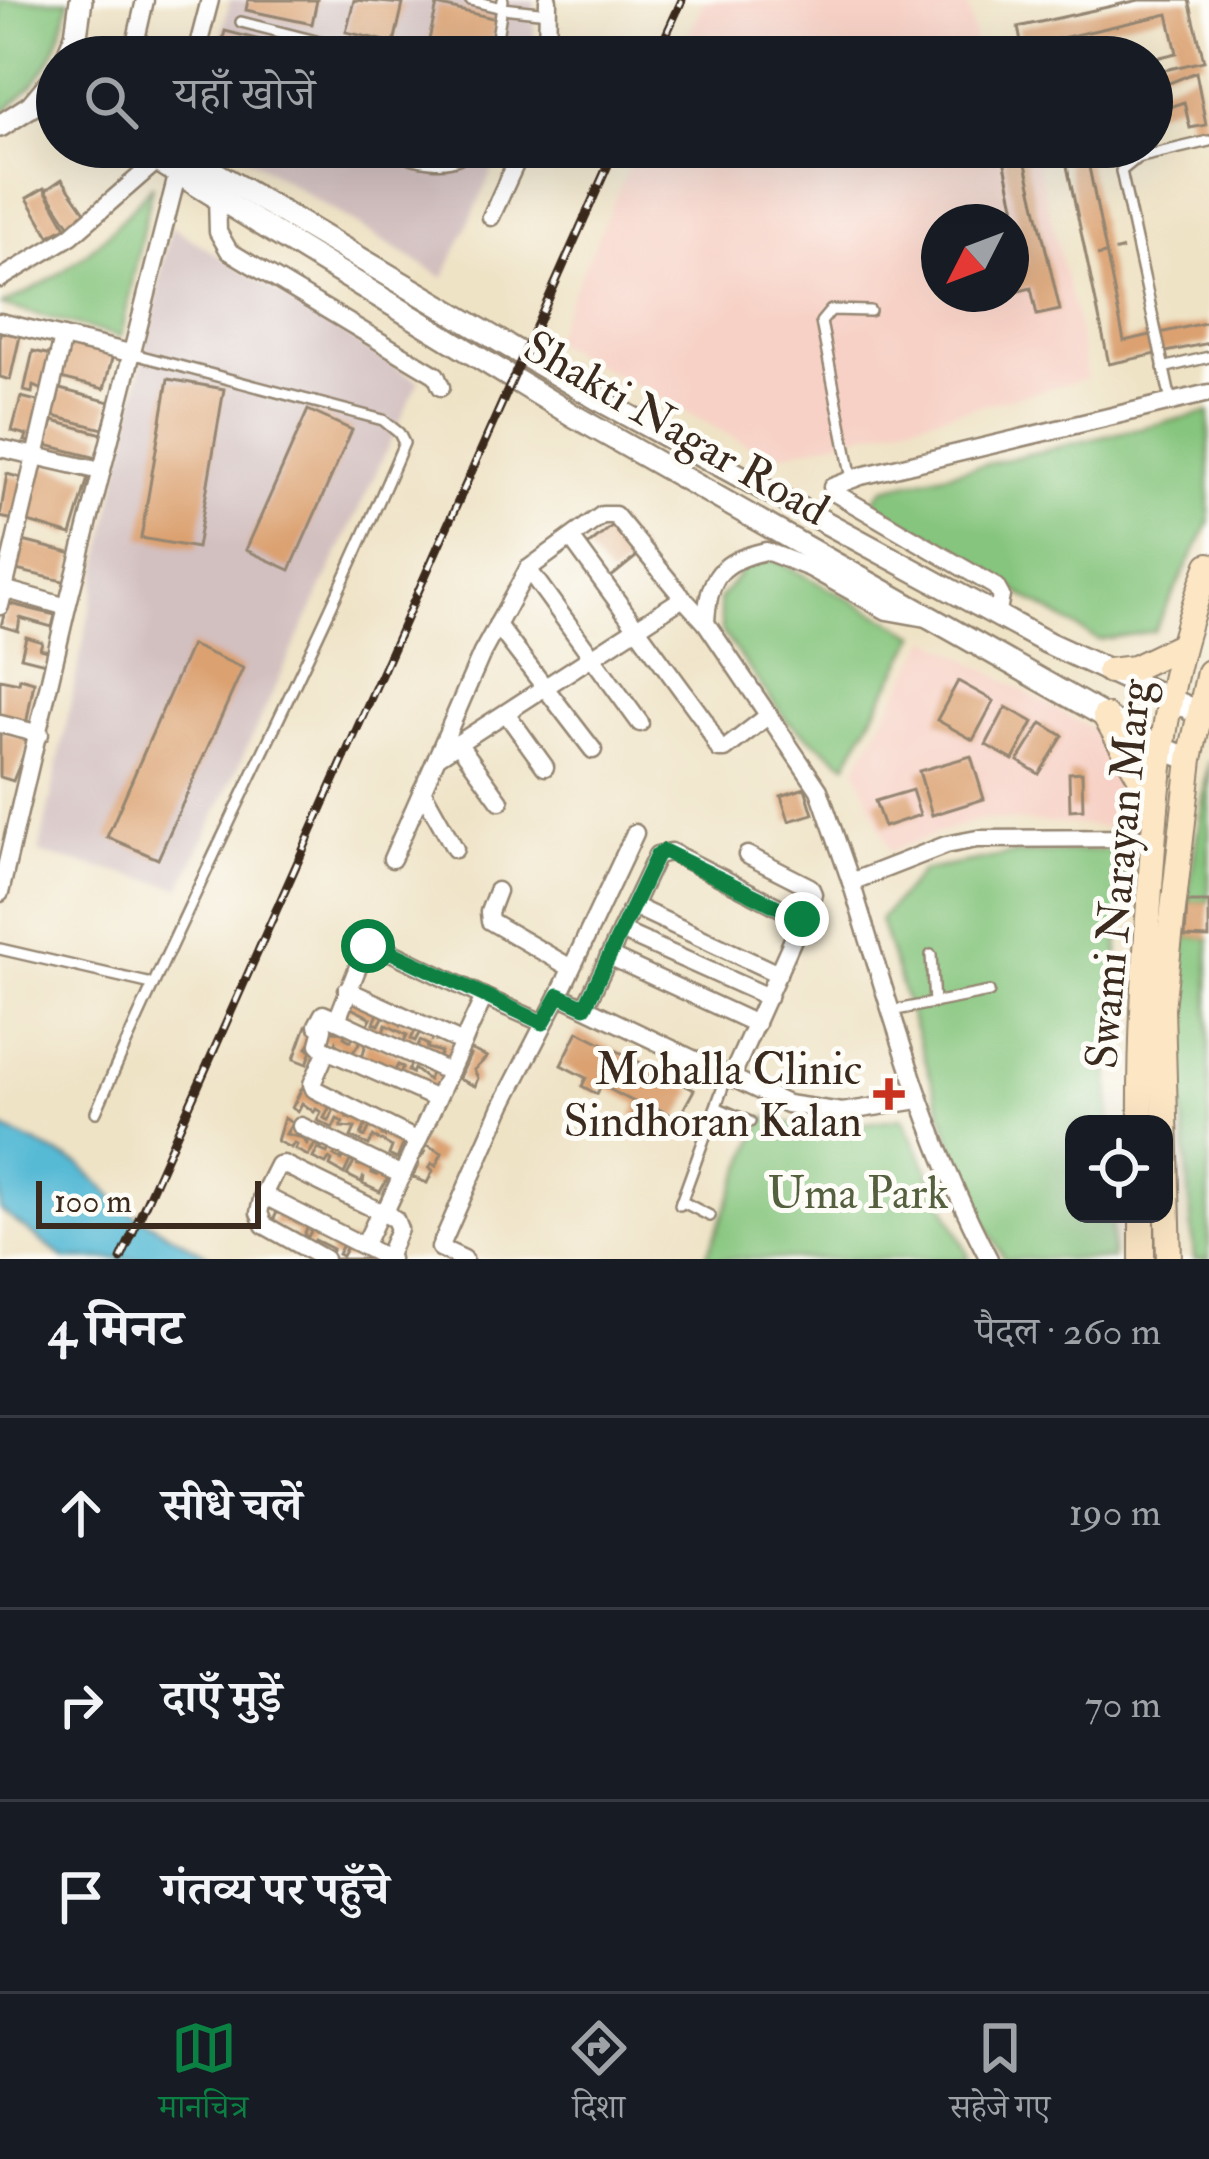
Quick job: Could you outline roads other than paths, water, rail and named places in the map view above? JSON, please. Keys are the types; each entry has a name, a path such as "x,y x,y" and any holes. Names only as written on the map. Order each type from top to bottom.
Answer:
{"main road":[{"name":"Swami Narayan Marg","path":"1141,1115 1140,1019 1161,748 1180,646 1209,565"},
{"path":"1108,671 1134,668 1180,646"},
{"name":"Swami Narayan Marg","path":"1168,1259 1162,1008 1190,758 1209,672"},
{"path":"1105,716 1156,805"},
{"path":"1142,1223 1142,1259"}],"street":[{"path":"76,36 81,0"},
{"path":"137,36 145,0"},
{"path":"201,36 210,0"},
{"path":"547,36 548,6"},
{"path":"31,106 36,100"},
{"path":"0,126 36,104"},
{"path":"0,279 71,236 148,168"},
{"name":"Shakti Nagar Road","path":"175,168 574,416 1161,748 1190,758"},
{"name":"Shakti Nagar Road","path":"189,168 596,398 997,615 1200,713"},
{"path":"490,217 513,168"},
{"path":"0,893 178,172"},
{"path":"217,196 218,232 229,251 436,375 441,388"},
{"path":"0,322 130,353"},
{"path":"62,337 1,594 67,607"},
{"path":"997,615 1001,596 996,587 832,490 835,484 1209,393"},
{"path":"0,448 101,472"},
{"path":"392,859 497,625 528,569 602,515 615,515 706,622 820,790 919,1100 955,1195 989,1259"},
{"path":"571,538 704,720 719,749 769,715"},
{"path":"706,622 716,576 726,564 766,551 810,568 887,611 932,618"},
{"path":"528,569 640,723"},
{"path":"436,757 683,598"},
{"path":"497,625 593,751"},
{"path":"506,713 545,767"},
{"path":"0,724 40,734"},
{"path":"458,743 500,801"},
{"path":"422,790 455,849"},
{"path":"464,1259 438,1253 635,833"},
{"path":"851,882 946,845 977,839 1153,838"},
{"path":"585,1007 657,855 664,851 802,919"},
{"path":"729,1077 813,894 810,887 747,854"},
{"path":"497,891 488,912 490,921 571,968"},
{"path":"633,906 778,974"},
{"path":"621,931 768,997"},
{"path":"337,1020 365,950 374,944 543,1023"},
{"path":"610,956 756,1024"},
{"path":"347,990 463,1043"},
{"path":"559,995 787,1104 842,1112 919,1100"},
{"path":"364,1246 484,997"},
{"path":"437,1100 327,1050 320,1044 323,1029 317,1025 323,1014 449,1072"},
{"path":"327,1050 312,1084 314,1090 418,1141"},
{"path":"301,1126 402,1175"},
{"path":"263,1195 388,1258 400,1229 397,1221 283,1164 278,1166 263,1195 259,1213 264,1225 325,1259"}],"lane":[{"path":"470,0 548,6"},
{"path":"497,36 502,4"},
{"path":"241,22 296,36"},
{"path":"1173,150 1209,141"},
{"path":"1124,168 1121,176 1171,402"},
{"path":"852,479 821,322 831,310 870,311"},
{"path":"96,1112 404,442 383,420 130,353"},
{"path":"1163,368 1209,357"},
{"path":"0,949 152,984"},
{"path":"931,955 934,1003"},
{"path":"891,1011 989,992"},
{"path":"710,1216 680,1203 729,1077"},
{"path":"716,1107 750,1122"}],"water":[{"path":"0,1127 81,1165 125,1209 214,1259 65,1259 0,1210"}],"railway":[{"path":"666,36 682,0"},
{"path":"121,1259 607,168"}],"place":[{"name":"Mohalla Clinic Sindhoran Kalan","path":"889,1094"}],"park label":[{"name":"Uma Park","path":"858,1192"}]}
